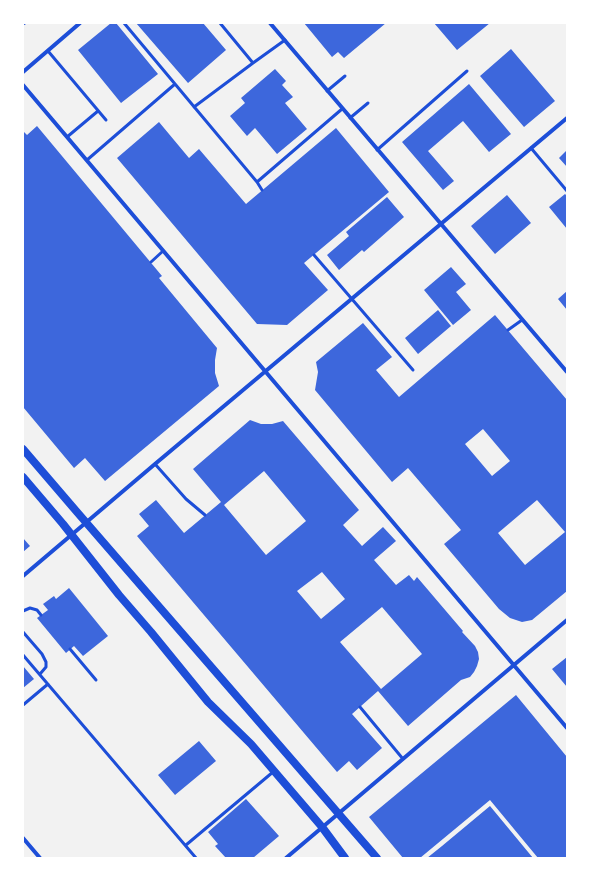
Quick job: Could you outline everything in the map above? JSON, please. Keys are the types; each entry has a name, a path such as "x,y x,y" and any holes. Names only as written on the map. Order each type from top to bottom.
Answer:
{"main road":[{"path":"23,449 377,858"},
{"path":"23,476 118,595 151,632 208,702 251,744 274,770 322,827 345,858"}],"street":[{"path":"23,72 80,23"},
{"path":"270,23 567,372"},
{"path":"23,85 567,728"},
{"path":"23,576 85,522 567,118"},
{"path":"286,858 567,620"},
{"path":"23,838 40,858"}],"lane":[{"path":"124,23 257,182 262,190"},
{"path":"220,23 253,63"},
{"path":"194,107 284,40"},
{"path":"48,51 106,120"},
{"path":"377,150 467,71"},
{"path":"327,91 344,76"},
{"path":"87,160 175,84"},
{"path":"350,118 368,103"},
{"path":"257,182 342,109"},
{"path":"67,137 98,111"},
{"path":"531,148 567,191"},
{"path":"151,262 163,251"},
{"path":"314,255 413,370"},
{"path":"508,330 522,320"},
{"path":"155,464 186,499 205,515"},
{"path":"23,611 30,608 37,610 41,615"},
{"path":"23,632 42,654 46,662 46,667 40,674"},
{"path":"70,649 96,680"},
{"path":"23,654 196,858"},
{"path":"23,704 48,684"},
{"path":"360,707 403,759"},
{"path":"186,845 274,770"}],"building":[{"path":"111,23 116,23 158,74 121,103 78,50"},
{"path":"136,23 203,23 226,50 188,83"},
{"path":"304,23 386,23 344,58 338,52 332,57"},
{"path":"434,23 490,23 457,50"},
{"path":"511,49 555,101 524,127 480,76"},
{"path":"275,69 286,81 282,85 293,97 285,103 307,129 277,154 255,128 247,136 230,116 245,103 241,98"},
{"path":"469,84 511,134 489,152 463,121 428,151 454,181 443,190 402,142"},
{"path":"159,122 189,158 199,149 246,204 336,128 389,192 304,263 328,290 287,325 257,324 117,158"},
{"path":"37,126 162,276 159,278 217,348 215,373 219,386 105,481 85,458 74,468 23,407 23,131 27,135"},
{"path":"567,150 567,167 559,158"},
{"path":"565,194 567,196 567,229 549,207"},
{"path":"507,195 531,223 495,254 471,226"},
{"path":"387,197 404,217 364,252 362,250 339,270 327,255 349,236 346,232"},
{"path":"451,267 466,284 456,292 471,310 453,325 424,290"},
{"path":"567,291 567,310 558,299"},
{"path":"438,310 451,326 418,354 405,338"},
{"path":"495,315 567,400 567,591 532,620 522,622 510,618 499,609 444,544 461,530 408,468 392,482 315,390 318,372 316,362 363,323 392,357 376,370 399,397","holes":["483,429 510,461 492,476 465,444","537,500 565,532 525,565 498,533"]},
{"path":"250,420 261,424 272,424 283,421 359,510 343,525 362,546 383,527 396,541 374,560 396,585 409,575 414,581 417,577 475,646 479,659 474,672 470,677 461,680 408,726 378,691 352,714 382,748 357,770 349,761 337,772 137,536 149,526 139,514 156,500 184,533 221,502 193,469","holes":["264,471 306,521 266,555 224,505","322,572 345,599 321,619 297,591","382,607 422,654 381,689 340,642"]},
{"path":"23,538 30,546 23,552"},
{"path":"69,588 108,636 83,656 74,646 66,653 37,618 48,610 43,604 54,596 56,599"},
{"path":"567,657 567,687 552,669"},
{"path":"23,666 34,679 23,688"},
{"path":"516,695 567,757 567,858 538,858 490,800 420,858 403,858 369,817"},
{"path":"199,741 216,761 175,795 158,775"},
{"path":"246,799 279,836 253,858 226,858 215,846 218,844 208,832"},
{"path":"490,806 533,858 427,858 442,846"}]}
